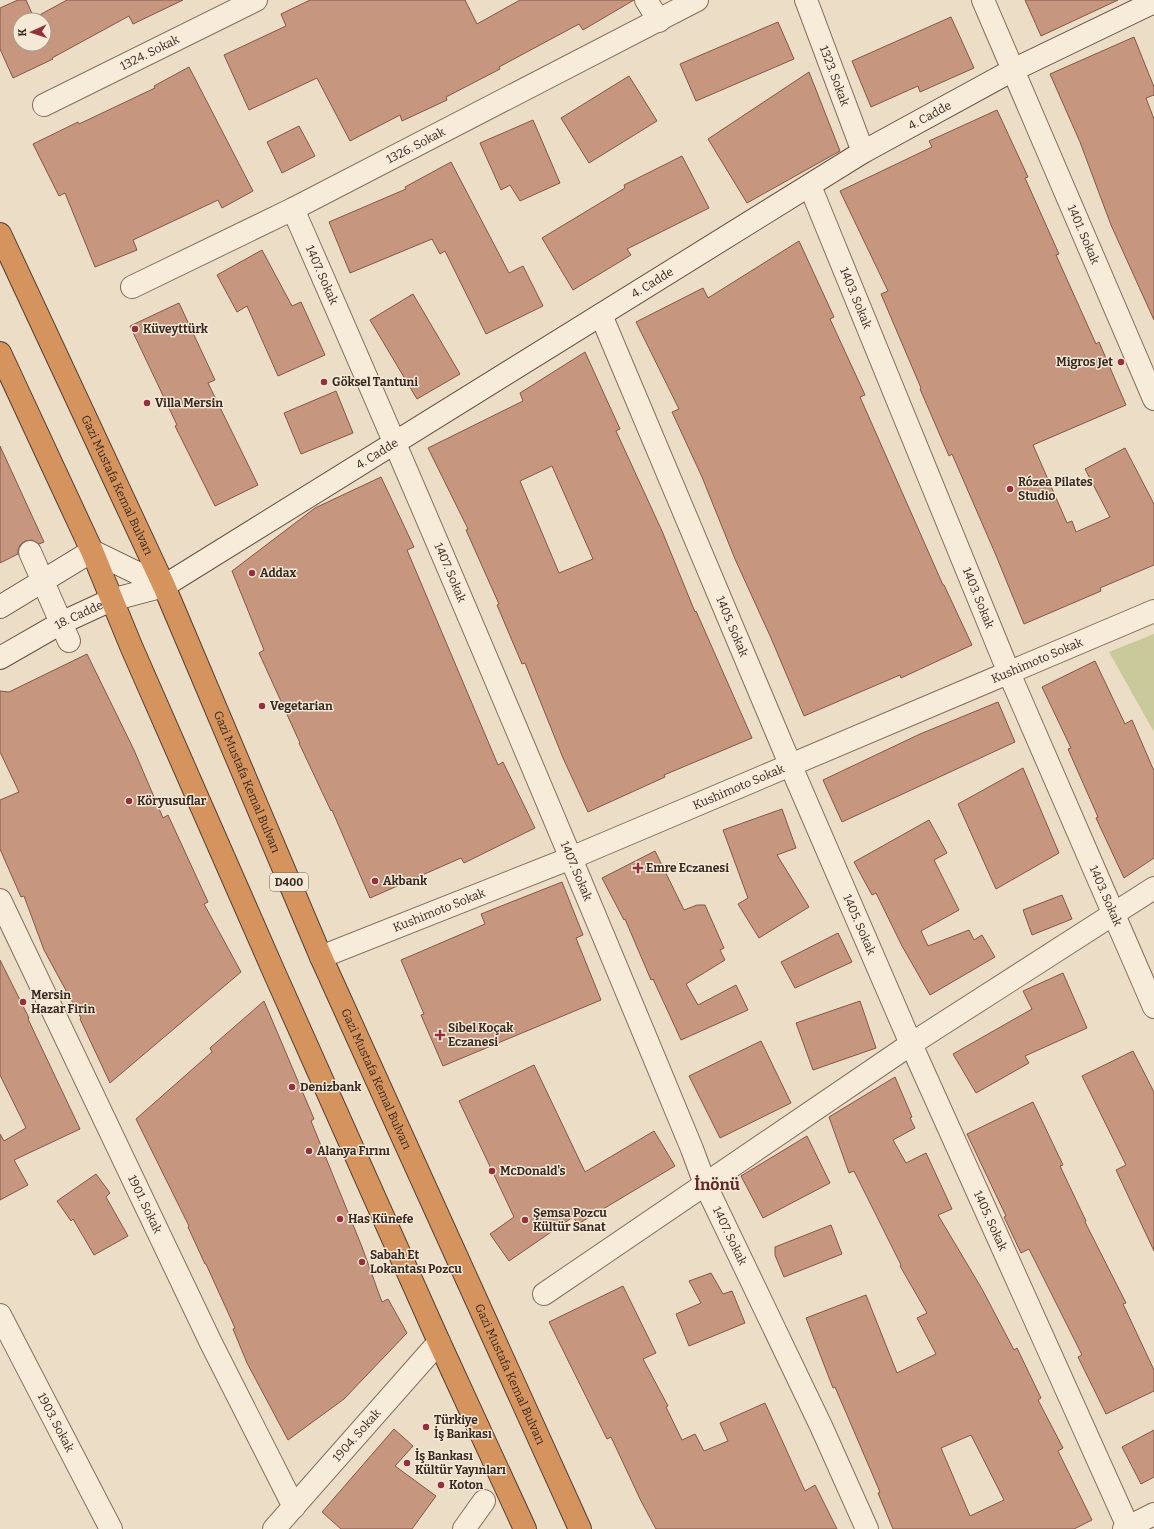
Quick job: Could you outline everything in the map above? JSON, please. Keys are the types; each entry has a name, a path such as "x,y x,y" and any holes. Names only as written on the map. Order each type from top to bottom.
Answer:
{"highway":[{"name":"Gazi Mustafa Kemal Bulvarı","path":"0,234 164,586 321,957 580,1529"},
{"path":"0,353 92,551 111,600 439,1342 525,1529"}],"street":[{"name":"1324. Sokak","path":"44,105 256,0"},
{"path":"646,0 659,21"},
{"name":"1326. Sokak","path":"132,287 293,209 697,0"},
{"name":"1323. Sokak","path":"806,0 863,152"},
{"name":"1401. Sokak","path":"983,0 1154,399"},
{"name":"4. Cadde","path":"164,586 863,152 1013,70 1154,2"},
{"name":"1403. Sokak","path":"810,186 1009,673 1154,1007"},
{"name":"1407. Sokak","path":"293,209 395,443 571,858 692,1149 705,1184 821,1426 867,1529"},
{"name":"1405. Sokak","path":"601,315 790,764 911,1044 1127,1528"},
{"path":"0,607 92,551 164,586"},
{"path":"30,552 65,632"},
{"name":"18. Cadde","path":"0,658 65,632 111,600 164,586"},
{"name":"Kushimoto Sokak","path":"321,957 571,858 1154,611"},
{"path":"544,1294 911,1044 1154,888"},
{"name":"1901. Sokak","path":"0,900 211,1343 285,1521"},
{"name":"1903. Sokak","path":"0,1315 111,1529"},
{"name":"1904. Sokak","path":"285,1521 439,1342"},
{"path":"464,1529 484,1501"},
{"path":"1127,1528 1154,1514"}],"green space":[{"path":"1154,634 1154,732 1109,652"}],"building":[{"path":"18,0 26,0 31,12 12,12 12,52 52,52 52,12 45,12 67,0 183,0 133,24 129,16 52,58 53,59 13,78 0,49 0,8"},
{"path":"310,0 465,0 477,24 520,0 634,0 583,30 579,24 499,67 500,69 446,97 447,100 402,121 400,115 350,141 317,78 249,110 224,55 286,26 281,14"},
{"path":"1025,0 1118,0 1041,36"},
{"path":"951,17 974,68 920,92 918,86 871,107 852,61"},
{"path":"778,22 794,59 696,101 680,64"},
{"path":"1134,37 1154,87 1154,95 1146,98 1154,119 1154,320 1111,225 1080,142 1050,74"},
{"path":"189,67 253,191 222,208 218,200 133,240 137,250 95,267 65,193 59,196 33,144 78,122 79,124 155,88 154,86"},
{"path":"809,72 840,151 747,203 708,139"},
{"path":"629,76 657,121 589,163 561,118"},
{"path":"997,110 1028,177 1025,178 1059,254 1056,255 1096,344 1099,342 1126,405 1033,445 1067,523 1072,521 1076,532 1110,517 1085,469 1125,448 1154,504 1154,565 1100,588 1101,591 1024,624 952,454 949,456 881,294 888,291 840,191 932,147 929,141"},
{"path":"533,120 560,183 520,201 510,185 501,190 480,143"},
{"path":"299,126 315,156 282,173 267,142"},
{"path":"682,156 709,208 627,249 631,255 573,290 542,238 625,188 624,185"},
{"path":"451,162 509,273 523,266 543,306 486,334 445,251 440,254 432,239 350,273 329,222 406,189 405,187"},
{"path":"799,241 834,317 830,319 865,395 860,397 943,585 972,645 901,678 900,675 804,716 735,559 702,477 672,412 679,409 636,322 703,288 708,298"},
{"path":"262,250 292,306 301,302 325,355 278,376 247,306 237,312 217,275"},
{"path":"413,294 460,374 417,399 370,320"},
{"path":"179,303 215,380 208,383 258,485 215,506 175,426 177,425 130,326"},
{"path":"585,352 620,429 616,431 662,531 695,612 696,611 752,738 664,775 665,777 588,812 563,758 525,663 522,664 497,605 499,604 466,530 468,529 428,448 523,401 520,393","holes":["552,466 593,559 559,573 520,481"]},
{"path":"336,391 353,433 301,454 284,413"},
{"path":"0,446 44,542 39,544 32,540 25,541 20,545 18,554 0,563"},
{"path":"381,477 414,547 407,550 498,765 503,762 535,828 464,863 461,858 370,898 332,810 331,811 299,743 259,653 264,650 232,571 315,508"},
{"path":"87,654 134,750 163,818 168,815 208,902 204,904 241,972 110,1083 80,1019 81,1018 44,950 24,896 21,897 0,849 0,800 19,792 0,752 0,691 9,692"},
{"path":"1095,661 1125,724 1132,720 1154,771 1154,858 1124,878 1096,818 1098,817 1068,749 1071,748 1042,687"},
{"path":"998,702 1015,742 842,822 823,780 920,734"},
{"path":"1023,768 1059,853 996,889 958,804"},
{"path":"782,809 796,848 777,855 809,907 759,938 738,904 748,898 723,830"},
{"path":"929,820 947,853 934,860 959,910 921,931 928,946 969,930 974,940 982,935 995,957 930,995 902,946 876,893 872,895 854,862"},
{"path":"655,851 684,910 697,905 705,905 724,948 720,950 725,960 686,984 698,1005 736,985 748,1010 681,1040 653,979 651,980 625,919 624,920 602,878"},
{"path":"562,882 583,935 576,938 601,1000 443,1066 421,1015 424,1014 401,960 485,924 481,914"},
{"path":"1062,895 1072,919 1032,935 1023,910"},
{"path":"838,933 852,962 795,988 781,962"},
{"path":"0,960 29,1018 28,1019 80,1129 14,1160 28,1185 0,1200 0,1134 4,1141 26,1128 0,1075"},
{"path":"1063,973 1087,1028 1025,1056 1029,1063 976,1093 953,1054 1032,1009 1023,991"},
{"path":"264,1001 314,1119 311,1121 362,1247 382,1302 388,1299 407,1333 344,1399 288,1440 247,1363 233,1329 235,1328 188,1227 189,1226 136,1119 212,1052 210,1048"},
{"path":"860,1001 876,1048 813,1070 796,1023"},
{"path":"761,1041 791,1103 720,1138 689,1076"},
{"path":"1133,1051 1154,1092 1154,1251 1116,1170 1126,1165 1082,1076"},
{"path":"534,1065 585,1172 654,1131 675,1166 578,1224 573,1217 509,1261 490,1234 514,1217 459,1101"},
{"path":"895,1077 912,1117 910,1118 915,1128 893,1140 906,1163 926,1153 952,1209 938,1215 982,1289 1014,1350 1017,1348 1041,1398 1038,1400 1063,1448 1058,1451 1092,1520 1074,1529 893,1529 878,1493 880,1492 835,1387 833,1388 806,1318 866,1295 897,1373 936,1354 917,1318 927,1313 900,1266 901,1265 854,1171 849,1173 829,1117","holes":["971,1435 1004,1500 970,1516 941,1448"]},
{"path":"1033,1102 1063,1165 1060,1166 1086,1221 1085,1222 1126,1303 1123,1304 1154,1370 1154,1391 1106,1414 1078,1357 1082,1355 1029,1249 1021,1253 1004,1217 1006,1216 967,1134"},
{"path":"807,1136 830,1183 763,1218 741,1176"},
{"path":"96,1174 110,1193 106,1197 128,1236 94,1255 73,1219 71,1221 57,1201"},
{"path":"831,1225 842,1254 784,1277 775,1255 775,1247"},
{"path":"711,1273 723,1294 732,1291 745,1323 689,1346 676,1314 701,1303 689,1281"},
{"path":"623,1286 656,1353 643,1359 668,1406 666,1407 682,1440 695,1434 704,1451 728,1441 720,1423 765,1403 805,1491 815,1485 837,1529 656,1529 611,1437 607,1439 549,1322"},
{"path":"394,1429 413,1446 395,1466 436,1496 412,1529 341,1529 322,1512"},
{"path":"1154,1430 1154,1477 1141,1484 1122,1447"}],"place":[{"name":"Küveyttürk","path":"135,329"},
{"name":"Migros Jet","path":"1121,362"},
{"name":"Göksel Tantuni","path":"324,382"},
{"name":"Villa Mersin","path":"147,403"},
{"name":"Rózea Pilates Studio","path":"1010,489"},
{"name":"Addax","path":"252,573"},
{"name":"Vegetarian","path":"262,706"},
{"name":"Köryusuflar","path":"129,801"},
{"name":"Emre Eczanesi","path":"638,868"},
{"name":"Akbank","path":"375,881"},
{"name":"Mersin Hazar Firin","path":"23,1002"},
{"name":"Sibel Koçak Eczanesi","path":"440,1035"},
{"name":"Denizbank","path":"292,1087"},
{"name":"Alanya Fırını","path":"309,1151"},
{"name":"McDonald's","path":"492,1171"},
{"name":"Has Künefe","path":"340,1219"},
{"name":"Şemsa Pozcu Kültür Sanat","path":"525,1220"},
{"name":"Sabah Et Lokantası Pozcu","path":"362,1262"},
{"name":"Türkiye İş Bankası","path":"426,1427"},
{"name":"İş Bankası Kültür Yayınları","path":"407,1463"},
{"name":"Koton","path":"441,1485"}],"district":[{"name":"İnönü","path":"717,1184"}]}
